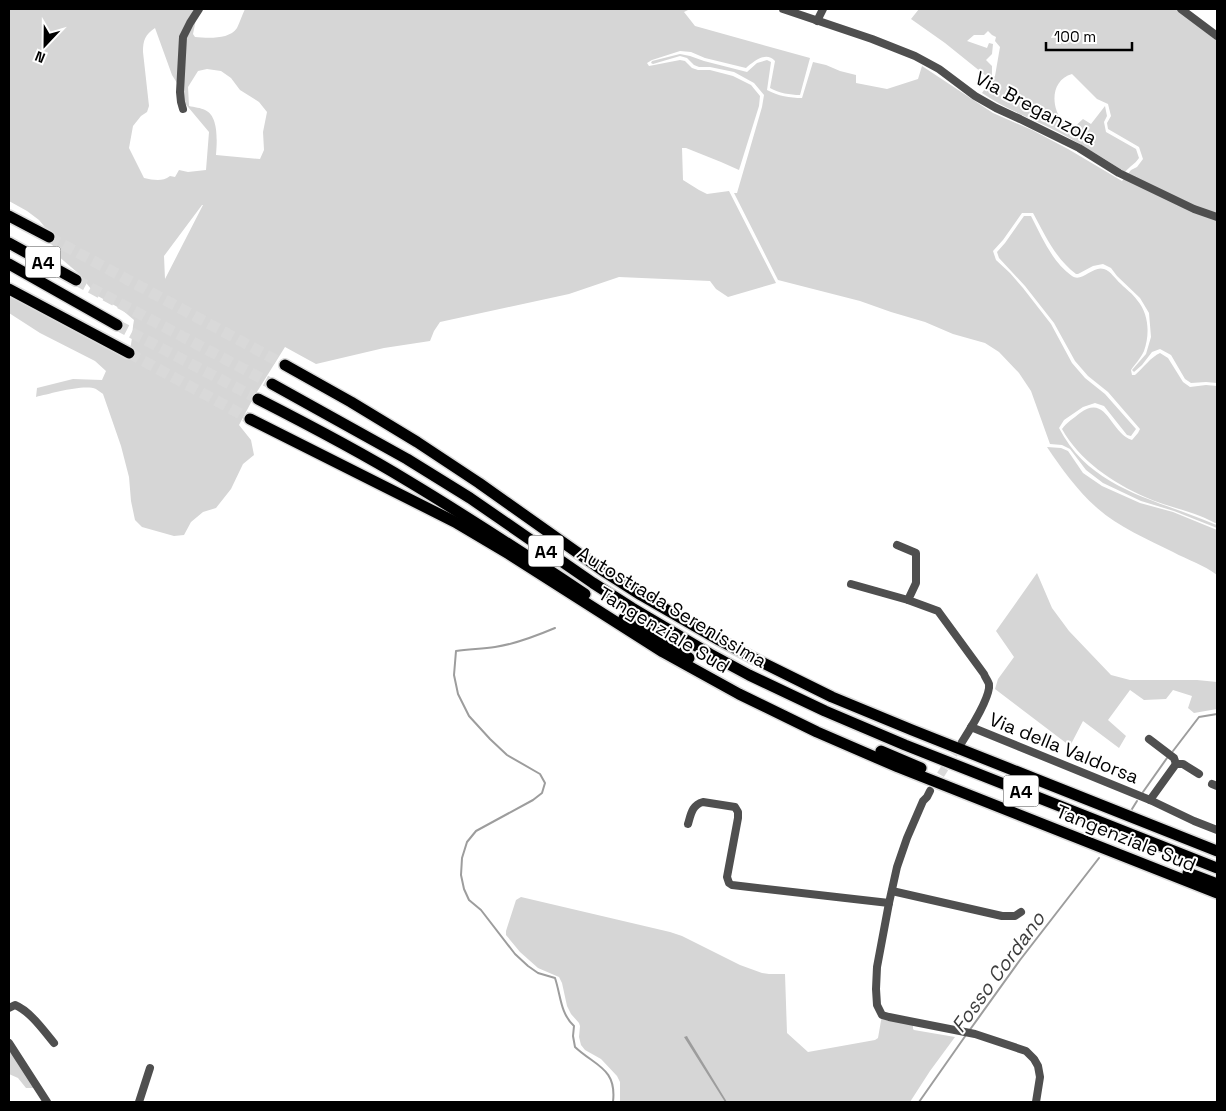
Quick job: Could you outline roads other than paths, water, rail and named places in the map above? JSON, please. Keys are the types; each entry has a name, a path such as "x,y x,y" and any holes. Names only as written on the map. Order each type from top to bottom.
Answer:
{"highway":[{"name":"A4","path":"9,216 49,237"},
{"name":"A4","path":"9,243 76,280"},
{"path":"9,264 118,325"},
{"path":"9,288 129,353"},
{"name":"Autostrada Serenissima","path":"285,364 417,442 641,595 757,660 832,697 894,723 1217,851"},
{"name":"Autostrada Serenissima","path":"272,384 407,459 470,498 632,608 703,650 749,674 825,711 896,741 1217,868"},
{"name":"Tangenziale Sud","path":"258,399 334,438 407,480 668,646 742,687 820,726 901,760 1217,884"},
{"name":"Tangenziale Sud","path":"250,419 455,522 510,554 663,652 739,694 808,728 898,767 1217,893"}],"street":[{"path":"183,109 180,102 180,92 184,37 199,9"},
{"name":"Via Breganzola","path":"783,9 872,39 915,56 939,69 975,96 996,108 1079,148 1119,173 1194,209 1217,217"},
{"path":"816,20 823,9"},
{"path":"1181,9 1217,36"},
{"path":"897,545 916,553 916,583 908,600"},
{"name":"Via della Valdorsa","path":"851,584 938,610 984,674 988,684 988,694 971,727 1150,800 1217,830"},
{"path":"962,742 971,727"},
{"path":"1149,739 1174,758 1176,764"},
{"path":"1150,800 1176,764"},
{"path":"1176,764 1183,764 1199,774"},
{"path":"930,791 923,801 897,867 877,967 876,989 878,1008 882,1015 975,1034 1026,1051 1038,1066 1040,1077 1036,1102"},
{"path":"688,824 693,808 699,803 735,807 738,812 738,818 727,877 732,885 889,903"},
{"path":"892,891 1002,916 1015,916 1021,912"},
{"path":"9,1008 15,1005 22,1008 54,1043"},
{"path":"9,1043 47,1102"},
{"path":"139,1102 150,1068"}],"waterway":[{"path":"555,628 511,644 456,651 454,675 458,694 469,716 507,755 540,774 545,783 542,793 533,800 476,831 467,842 462,858 461,875 469,900 481,910 515,954 538,973 555,978 563,1010 574,1026 575,1047 608,1075 612,1082 613,1102"},
{"name":"Fosso Cordano","path":"1173,751 1199,717 1217,714"},
{"name":"Fosso Cordano","path":"1143,792 1167,758"},
{"name":"Fosso Cordano","path":"1132,809 1137,801"},
{"name":"Fosso Cordano","path":"969,1031 1020,960 1099,858"},
{"name":"Fosso Cordano","path":"919,1102 966,1035"}],"tunnel":[{"path":"49,237 285,365"},
{"path":"76,280 272,384"},
{"path":"117,325 258,399"},
{"path":"129,353 250,419"},
{"path":"934,785 959,746"}]}
